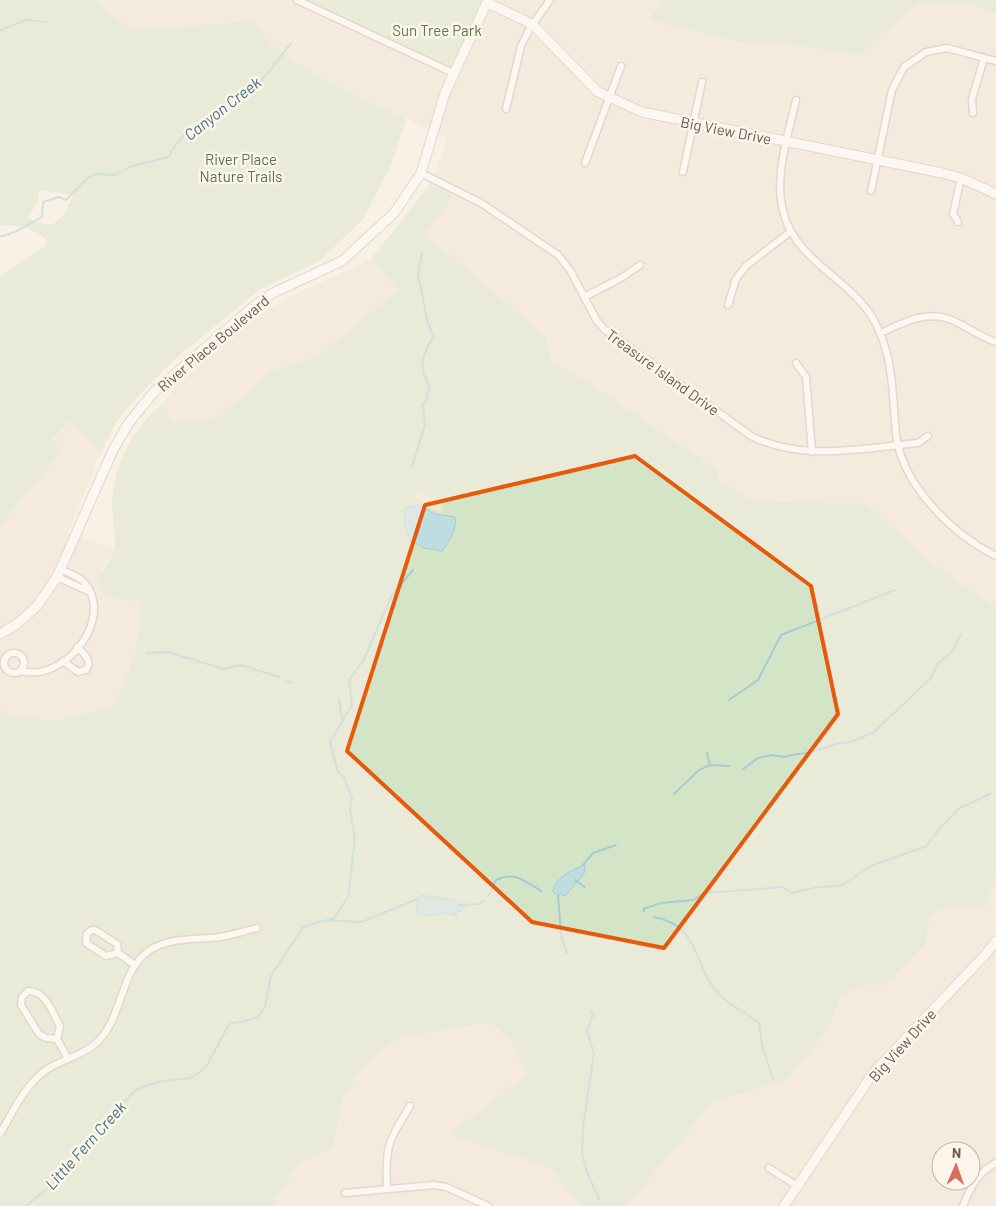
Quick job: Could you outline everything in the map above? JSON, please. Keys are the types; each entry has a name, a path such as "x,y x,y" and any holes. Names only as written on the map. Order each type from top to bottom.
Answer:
{"street":[{"path":"297,0 453,73"},
{"path":"506,110 521,46 532,24 550,0"},
{"name":"River Place Boulevard","path":"0,634 17,624 37,606 59,573 113,450 128,424 153,393 273,293 342,261 394,212 421,173 453,73 488,2"},
{"name":"Big View Drive","path":"488,2 532,24 598,92 642,112 961,178 996,194"},
{"path":"871,191 892,90 896,77 904,67 926,52 947,48 996,61"},
{"path":"974,113 972,99 984,58"},
{"path":"584,163 621,66"},
{"path":"683,172 702,82"},
{"path":"796,100 780,181 783,213 790,232 809,256 854,295 870,314 881,333 891,370 898,445 907,469 920,490 965,537 996,556"},
{"name":"Treasure Island Drive","path":"421,173 481,203 551,249 570,270 604,329 751,436 777,447 812,452 918,443 928,436"},
{"path":"958,222 953,214 961,178"},
{"path":"728,305 736,279 746,266 790,232"},
{"path":"584,297 640,266"},
{"path":"881,333 910,319 940,317 953,320 996,342"},
{"path":"796,363 806,377 812,452"},
{"path":"21,671 38,674 63,661 77,648 90,631 94,608 84,582 59,573"},
{"path":"63,661 78,672 86,670 89,662 88,657 77,648"},
{"path":"0,1134 34,1080 47,1070 86,1051 101,1039 116,1011 135,965 149,951 172,941 223,936 257,928"},
{"path":"118,953 106,956 86,943 87,934 91,930 95,930 116,944 118,953 135,965"},
{"name":"Big View Drive","path":"784,1206 874,1072 996,941"},
{"path":"57,1040 46,1038 39,1034 21,1005 22,998 28,992 36,991 42,995 52,1011 60,1026 57,1040 68,1059"},
{"path":"387,1188 386,1161 388,1144 410,1106"},
{"path":"963,1206 977,1176 986,1168 996,1163"},
{"path":"769,1168 797,1186"},
{"path":"345,1193 434,1185 446,1187 488,1206"}],"highlighted area":[{"path":"635,456 811,586 838,714 664,948 532,922 347,751 425,505"}],"shaded area":[{"path":"95,0 662,0 649,19 740,42 800,46 861,56 885,32 920,3 969,4 996,13 996,608 923,556 866,503 755,502 720,481 585,380 553,362 544,335 457,260 423,236 454,197 431,183 448,139 312,73 271,44 253,21 131,30"},
{"path":"371,259 398,290 316,357 273,370 217,417 174,422 162,404 178,383 252,320 283,300"},
{"path":"70,421 101,452 68,533 114,548 96,583 103,595 140,603 140,629 131,669 112,707 54,721 8,715 0,709 0,526 60,452 52,439"},
{"path":"996,870 996,1206 627,1206 713,1102 787,1080 827,1030 841,997 861,985 884,985 925,945 930,916 947,907 987,906"},
{"path":"477,1024 493,1025 511,1041 526,1075 450,1134 550,1168 582,1206 278,1206 275,1201 299,1164 333,1147 342,1099 366,1063 399,1038"}],"green space":[{"name":"River Place Nature Trails","path":"0,0 95,0 131,30 253,21 271,44 312,73 406,119 392,163 364,218 321,260 259,290 174,360 140,394 116,422 101,452 70,421 52,439 61,452 0,526 0,275 47,245 46,239 35,232 19,226 0,226","holes":["39,190 73,195 64,215 53,224 38,223 28,218 38,201"]},
{"name":"Sun Tree Park","path":"306,0 481,0 472,26 456,57 446,66"},
{"path":"662,0 996,0 996,13 969,4 920,3 885,32 861,56 800,46 740,42 649,20"},
{"path":"431,183 454,196 424,236 457,260 544,335 553,362 585,380 717,470 720,481 755,502 866,503 923,556 996,608 996,870 987,906 947,907 930,916 925,945 884,985 861,985 841,997 827,1030 787,1080 713,1102 627,1206 582,1206 550,1168 449,1134 526,1075 511,1041 493,1025 477,1024 399,1038 366,1063 342,1099 333,1147 299,1164 275,1200 278,1206 0,1206 0,709 8,715 54,721 112,707 134,657 139,632 140,603 103,595 96,583 113,553 115,537 112,507 113,488 121,461 134,435 162,404 174,422 217,417 273,370 316,357 398,290 371,259"}],"sand":[{"path":"417,492 441,499 444,503 442,510 440,512 424,506 416,498"}],"water":[{"path":"417,505 435,514 455,517 454,530 442,551 424,548 410,540 405,526 405,508"},
{"path":"585,865 584,874 565,896 561,894 558,896 553,892 556,883 560,879"},
{"path":"420,895 453,900 460,905 466,906 461,911 454,913 458,916 445,913 427,916 418,914 416,906"}],"waterway":[{"path":"0,30 26,20 47,22"},
{"name":"Canyon Creek","path":"0,237 17,231 42,217 43,202 59,197 66,200 89,177 96,174 115,175 129,167 169,157 184,134 259,83 291,43"},
{"name":"Little Fern Creek","path":"412,467 425,425 423,404 427,399 429,385 422,366 426,349 433,337 427,319 418,274 422,252"},
{"name":"Little Fern Creek","path":"26,1206 56,1181 100,1126 136,1090 157,1082 191,1078 206,1067 229,1024 258,1018 265,1007 271,976 303,927 334,918 348,897 355,839 350,810 352,798 344,777 338,772 330,742 352,705 349,680 363,661 392,595 413,570"},
{"path":"729,700 758,680 781,635 895,590"},
{"path":"743,769 758,758 772,755 785,757 809,753 836,744 851,742 874,732 930,679 939,662 951,653 961,634"},
{"path":"147,653 168,652 224,669 241,665 279,677"},
{"path":"287,681 291,683"},
{"path":"339,699 342,719"},
{"path":"707,753 710,765"},
{"path":"674,794 699,770 710,765 729,766"},
{"path":"644,911 643,909 661,903 693,900 705,893 782,887 792,893 813,888 842,885 873,865 927,846 958,809 990,794"},
{"path":"583,865 593,853 616,845"},
{"path":"488,896 496,880 503,877 520,878 541,891"},
{"path":"575,880 585,887"},
{"path":"558,895 561,936 567,953"},
{"path":"325,920 361,922 418,899"},
{"path":"458,905 480,904 484,900"},
{"path":"654,917 670,922 681,929 695,950 705,974 721,996 759,1023 762,1045 773,1079"},
{"path":"590,1010 593,1015 587,1031 594,1053 583,1127 582,1154 587,1172 599,1199"}]}
